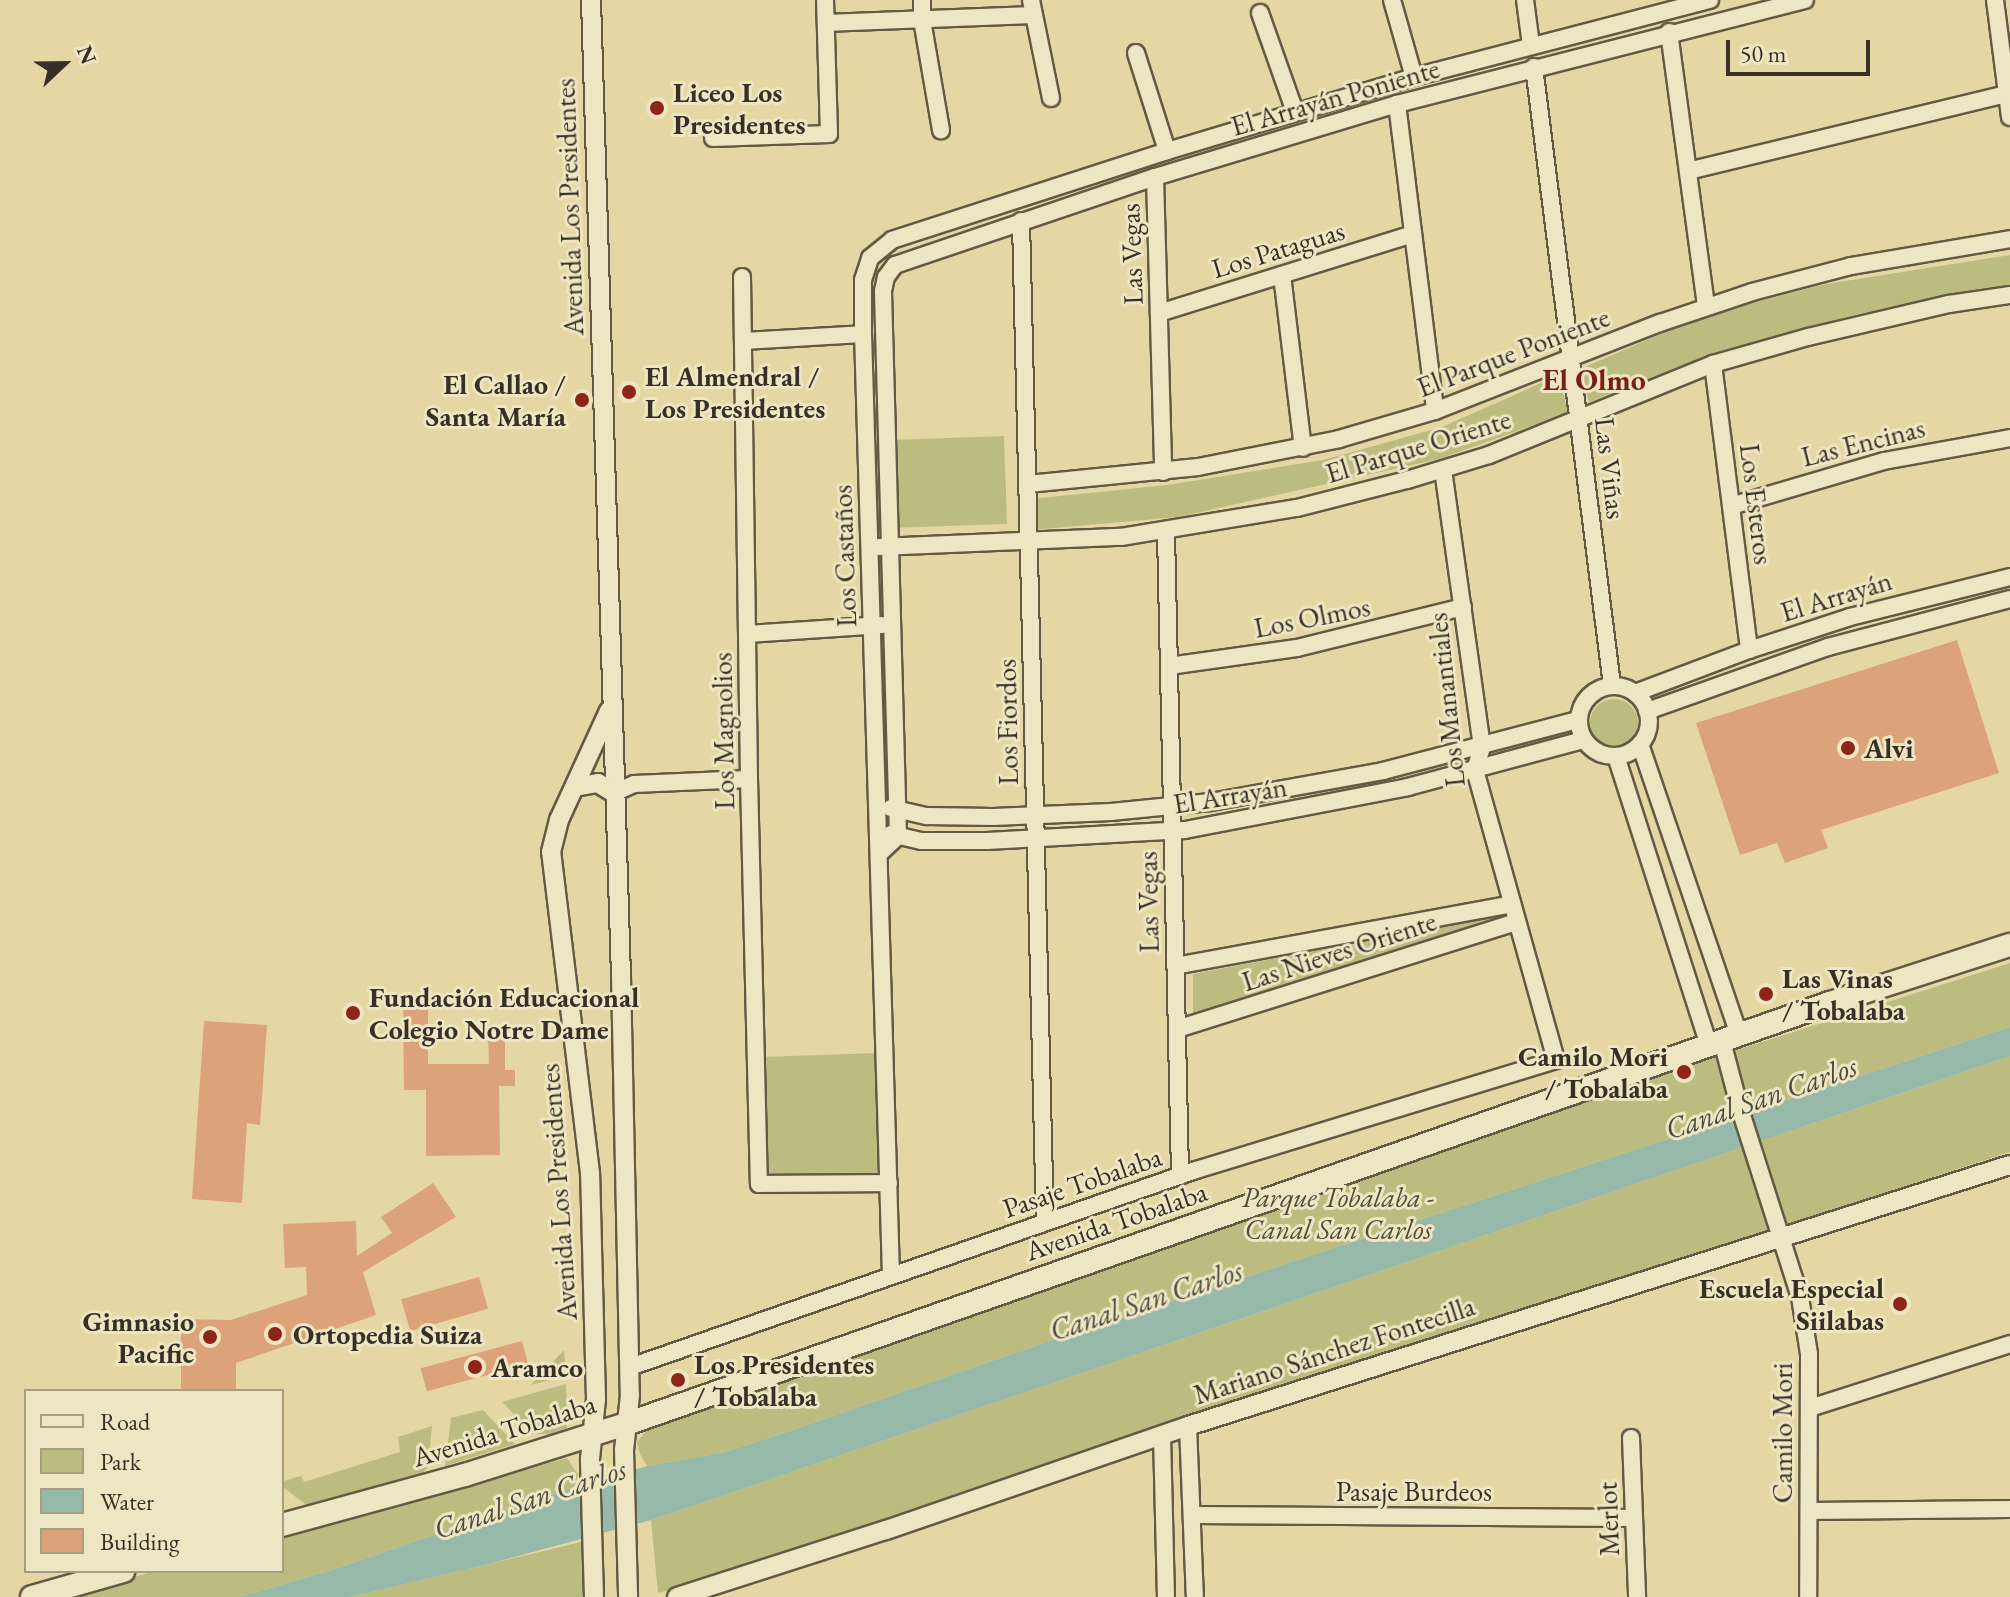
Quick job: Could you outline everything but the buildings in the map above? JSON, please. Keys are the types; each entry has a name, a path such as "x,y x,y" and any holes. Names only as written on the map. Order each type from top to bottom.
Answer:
{"main road":[{"name":"Avenida Tobalaba","path":"284,1524 629,1423 1723,1041 2010,945"},
{"path":"32,1597 116,1573"}],"street":[{"name":"Avenida Los Presidentes","path":"591,0 630,1367 629,1423 624,1458 628,1597"},
{"path":"713,138 829,134 825,0"},
{"path":"922,0 922,20 941,130"},
{"path":"1392,0 1414,77"},
{"path":"1525,0 1531,45"},
{"name":"El Arrayán Poniente","path":"870,258 892,240 1167,151 1414,77 1679,4 1710,0"},
{"name":"El Arrayán Poniente","path":"890,270 907,259 1155,177 1397,104 1669,32 1805,0"},
{"path":"1995,0 2010,117"},
{"path":"826,23 922,20 1032,8 1051,98"},
{"path":"1260,13 1295,112"},
{"path":"1669,32 1706,307"},
{"path":"1136,53 1167,151"},
{"name":"Las Viñas","path":"1534,67 1612,685"},
{"path":"1688,171 2007,94"},
{"path":"1397,104 1435,411"},
{"name":"Las Vegas","path":"1155,177 1163,472"},
{"name":"Los Fiordos","path":"1021,221 1045,1221"},
{"name":"Los Pataguas","path":"1159,313 1413,234"},
{"name":"El Parque Poniente","path":"1028,484 1163,472 1303,448 1435,411 1706,307 1851,266 2010,239"},
{"name":"Los Castaños","path":"870,258 863,280 863,334 891,1276"},
{"name":"Los Castaños","path":"890,270 883,291 898,836"},
{"path":"1282,275 1303,448"},
{"name":"Los Magnolios","path":"742,277 749,779 759,1184 889,1183"},
{"name":"El Parque Oriente","path":"870,547 1029,542 1166,532 1297,508 1443,470 1713,364 1808,337 1949,304 2010,295"},
{"path":"743,341 863,334"},
{"name":"Los Esteros","path":"1713,364 1749,650"},
{"name":"Las Encinas","path":"1731,506 1884,461 2010,438"},
{"name":"Los Manantiales","path":"1443,470 1482,747 1475,770 1556,1060"},
{"name":"Las Vegas","path":"1166,532 1180,1176"},
{"name":"El Arrayán","path":"1635,693 1749,650 1886,606 2010,577"},
{"name":"El Arrayán","path":"1647,711 1828,647 2010,599"},
{"name":"Los Olmos","path":"1169,666 1339,639 1463,607"},
{"path":"748,634 892,625"},
{"path":"1612,685 1635,693 1647,711 1646,734 1640,744 1616,756 1604,755 1583,740 1578,720 1588,696 1612,685"},
{"name":"Avenida Los Presidentes","path":"594,1597 590,1465 595,1434 593,1251 584,1106 551,852 559,820 613,701"},
{"name":"El Arrayán","path":"878,803 927,816 1036,816 1172,807 1349,779 1578,720"},
{"name":"El Arrayán","path":"878,829 930,841 1036,840 1173,831 1340,802 1583,740"},
{"path":"1640,744 1699,917 1723,1041"},
{"path":"1616,756 1672,925 1723,1041"},
{"path":"575,787 598,783 614,793 634,784 749,779"},
{"path":"879,854 898,836"},
{"path":"1175,966 1512,904"},
{"path":"1672,925 1699,917"},
{"name":"Las Nieves Oriente","path":"1177,1029 1517,922"},
{"name":"Camilo Mori","path":"1723,1041 1752,1150 1800,1297 1809,1354 1808,1597"},
{"name":"Pasaje Tobalaba","path":"630,1367 1180,1176 1556,1060"},
{"name":"Mariano Sánchez Fontecilla","path":"677,1597 886,1530 1188,1426 2010,1165"},
{"path":"593,1251 611,1258 627,1250"},
{"path":"594,1305 613,1301 628,1315"},
{"path":"1810,1408 2010,1344"},
{"path":"1188,1426 1195,1597"},
{"path":"1162,1435 1166,1597"},
{"name":"Merlot","path":"1631,1438 1637,1597"},
{"path":"1809,1511 2010,1509"},
{"name":"Pasaje Burdeos","path":"1194,1515 1633,1518"}],"green space":[{"path":"2010,255 2010,285 1858,314 1713,353 1589,402 1580,369 1705,315 1826,284"},
{"path":"1559,375 1568,413 1439,459 1178,517 1032,530 1031,499 1167,485 1323,460 1442,427"},
{"path":"1004,436 1007,524 895,528 892,440"},
{"path":"1614,699 1623,700 1631,706 1637,714 1637,732 1631,740 1623,746 1614,747 1605,746 1597,740 1591,732 1590,723 1591,714 1597,706 1605,700"},
{"path":"1504,915 1193,1015 1193,974"},
{"name":"Parque Tobalaba - Canal San Carlos","path":"2010,963 2010,1027 1047,1342 721,1453 647,1466 640,1454 637,1442 646,1431 774,1384 1580,1100"},
{"path":"878,1053 882,1173 766,1177 762,1057"},
{"path":"2010,1056 2010,1152 1165,1427 884,1526 658,1593 651,1520"},
{"path":"564,1350 566,1376 531,1385"},
{"path":"566,1384 567,1428 550,1434 533,1434 502,1402"},
{"path":"483,1410 515,1444 445,1466 451,1418"},
{"path":"432,1426 428,1467 422,1474 309,1507 284,1488 284,1481 301,1476 304,1482 400,1452 398,1437"},
{"path":"567,1458 578,1475 574,1487 332,1570 239,1597 62,1597 148,1573 284,1573 284,1534"},
{"path":"585,1541 586,1597 350,1597 485,1565"}],"water":[{"path":"2010,1027 2010,1056 651,1520 485,1565 350,1597 239,1597 332,1570 574,1487 647,1466 721,1453 781,1434 1047,1342"}],"place":[{"name":"Liceo Los Presidentes","path":"657,108"},
{"name":"El Almendral / Los Presidentes","path":"629,392"},
{"name":"El Callao / Santa María","path":"582,400"},
{"name":"Alvi","path":"1848,748"},
{"name":"Las Vinas / Tobalaba","path":"1766,994"},
{"name":"Fundación Educacional Colegio Notre Dame","path":"353,1013"},
{"name":"Camilo Mori / Tobalaba","path":"1684,1072"},
{"name":"Escuela Especial Siilabas","path":"1900,1304"},
{"name":"Ortopedia Suiza","path":"275,1334"},
{"name":"Gimnasio Pacific","path":"210,1337"},
{"name":"Aramco","path":"475,1367"},
{"name":"Los Presidentes / Tobalaba","path":"678,1380"}],"district":[{"name":"El Olmo","path":"1594,380"}],"water label":[{"name":"Canal San Carlos","path":"1761,1098"},
{"name":"Canal San Carlos","path":"1146,1301"},
{"name":"Canal San Carlos","path":"530,1499"}]}
